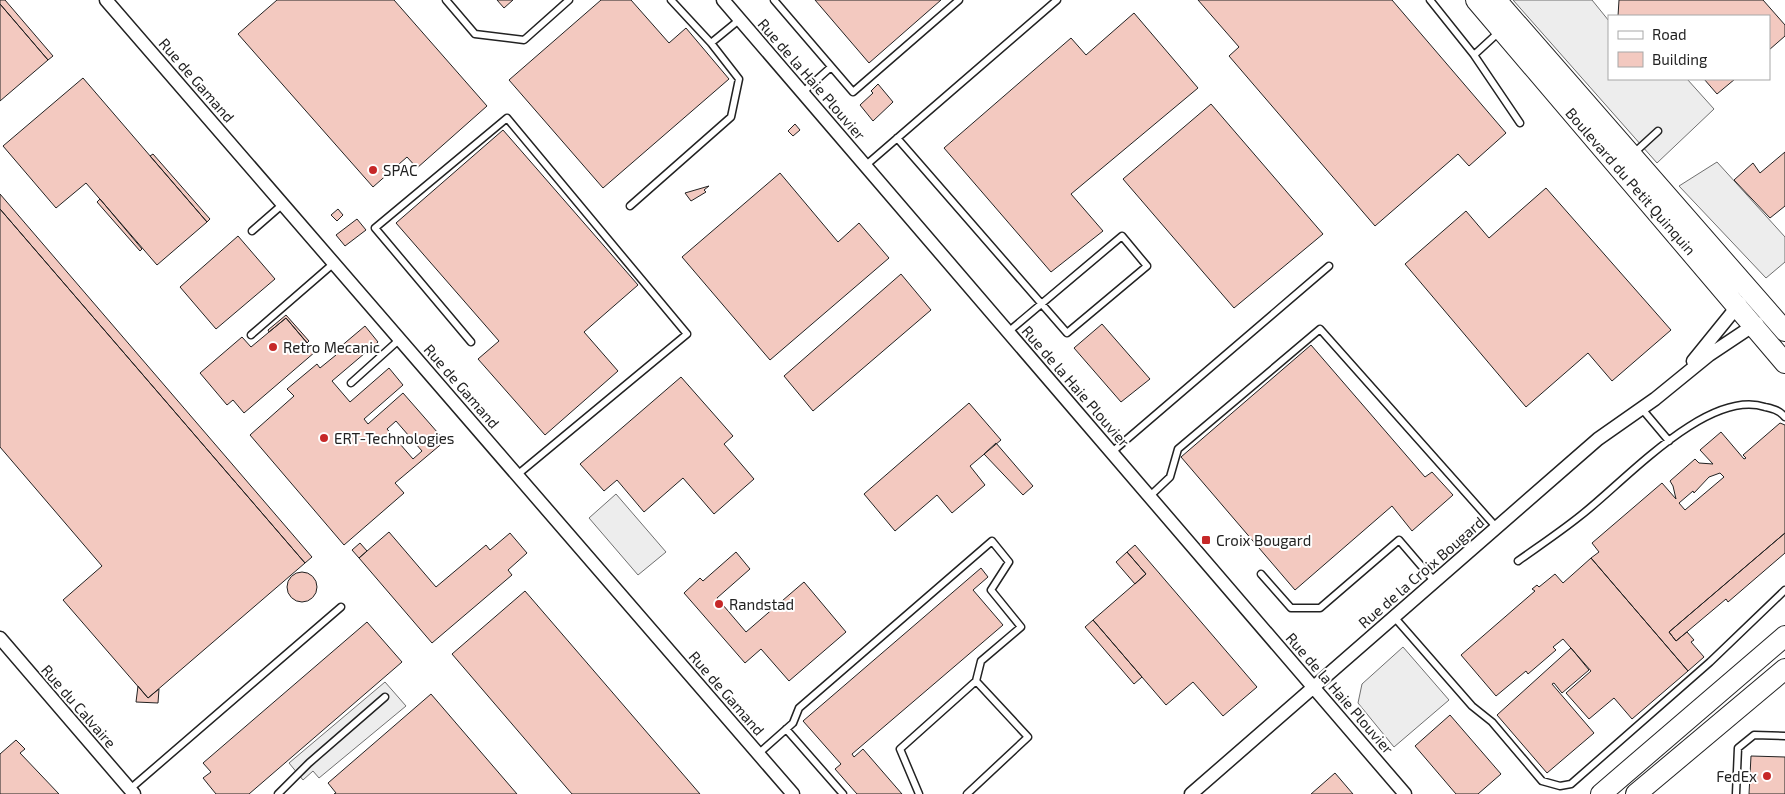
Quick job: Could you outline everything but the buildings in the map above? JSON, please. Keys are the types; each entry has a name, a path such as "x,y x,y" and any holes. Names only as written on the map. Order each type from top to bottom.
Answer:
{"main road":[{"name":"Boulevard du Petit Quinquin","path":"1476,0 1507,24 1762,319 1785,363"},
{"name":"Boulevard du Petit Quinquin","path":"1496,0 1507,24"},
{"name":"Boulevard du Petit Quinquin","path":"1762,319 1785,331"},
{"path":"1601,794 1785,636"},
{"path":"1636,794 1785,669"}],"street":[{"name":"Rue de Gamand","path":"106,0 793,794"},
{"name":"Rue de la Haie Plouvier","path":"723,0 1405,794"},
{"path":"1677,380 1744,299"},
{"path":"1677,380 1709,355 1762,319"},
{"name":"Rue de la Croix Bougard","path":"1191,794 1598,440 1642,409 1677,380"},
{"name":"Rue du Calvaire","path":"0,638 132,792"}],"lane":[{"path":"446,0 475,34 524,40 569,0"},
{"path":"630,206 731,117 739,79 711,44 671,0"},
{"path":"774,0 853,92 959,0"},
{"path":"865,166 1057,0"},
{"path":"1430,0 1474,55 1520,123"},
{"path":"711,44 739,20"},
{"path":"1474,55 1507,24"},
{"path":"802,93 831,67"},
{"path":"471,342 375,228 507,118 687,334 518,475"},
{"path":"1625,162 1658,131"},
{"path":"897,138 1042,304 1067,333 1147,266 1122,236 1042,304 1008,332"},
{"path":"252,231 283,204"},
{"path":"251,335 334,263"},
{"path":"1112,452 1329,266"},
{"path":"1150,496 1170,477 1178,449 1320,329 1496,528"},
{"path":"351,383 400,339"},
{"path":"1518,561 1580,516 1669,441 1701,418 1733,407 1755,404 1781,412 1785,417"},
{"path":"1642,409 1669,441"},
{"path":"1261,574 1291,608 1320,608 1399,540 1435,582"},
{"path":"758,754 793,723 799,708 992,541 1009,562 991,590 1021,627 982,661 976,682 900,749 918,794"},
{"path":"1395,618 1472,706 1492,722 1542,781 1560,786 1571,784 1578,778 1710,662 1785,590"},
{"path":"132,792 341,607"},
{"path":"967,794 1028,737 976,682"},
{"path":"278,794 309,763 386,697"},
{"path":"786,729 843,794"},
{"path":"1736,794 1738,748 1754,735 1785,736"}],"shaded area":[{"path":"1513,0 1592,0 1608,20 1608,80 1688,80 1714,109 1657,163"},
{"path":"1717,162 1785,237 1785,262 1766,278 1679,186"},
{"path":"616,494 666,552 638,575 589,518"},
{"path":"1403,647 1449,700 1394,747 1358,703 1362,684"},
{"path":"385,682 406,706 319,778 313,771 303,780 289,763"}],"place":[{"name":"SPAC","path":"373,170"},
{"name":"Retro Mecanic","path":"273,347"},
{"name":"ERT-Technologies","path":"324,438"},
{"name":"Croix Bougard","path":"1206,540"},
{"name":"Randstad","path":"719,604"},
{"name":"FedEx","path":"1767,776"}]}
